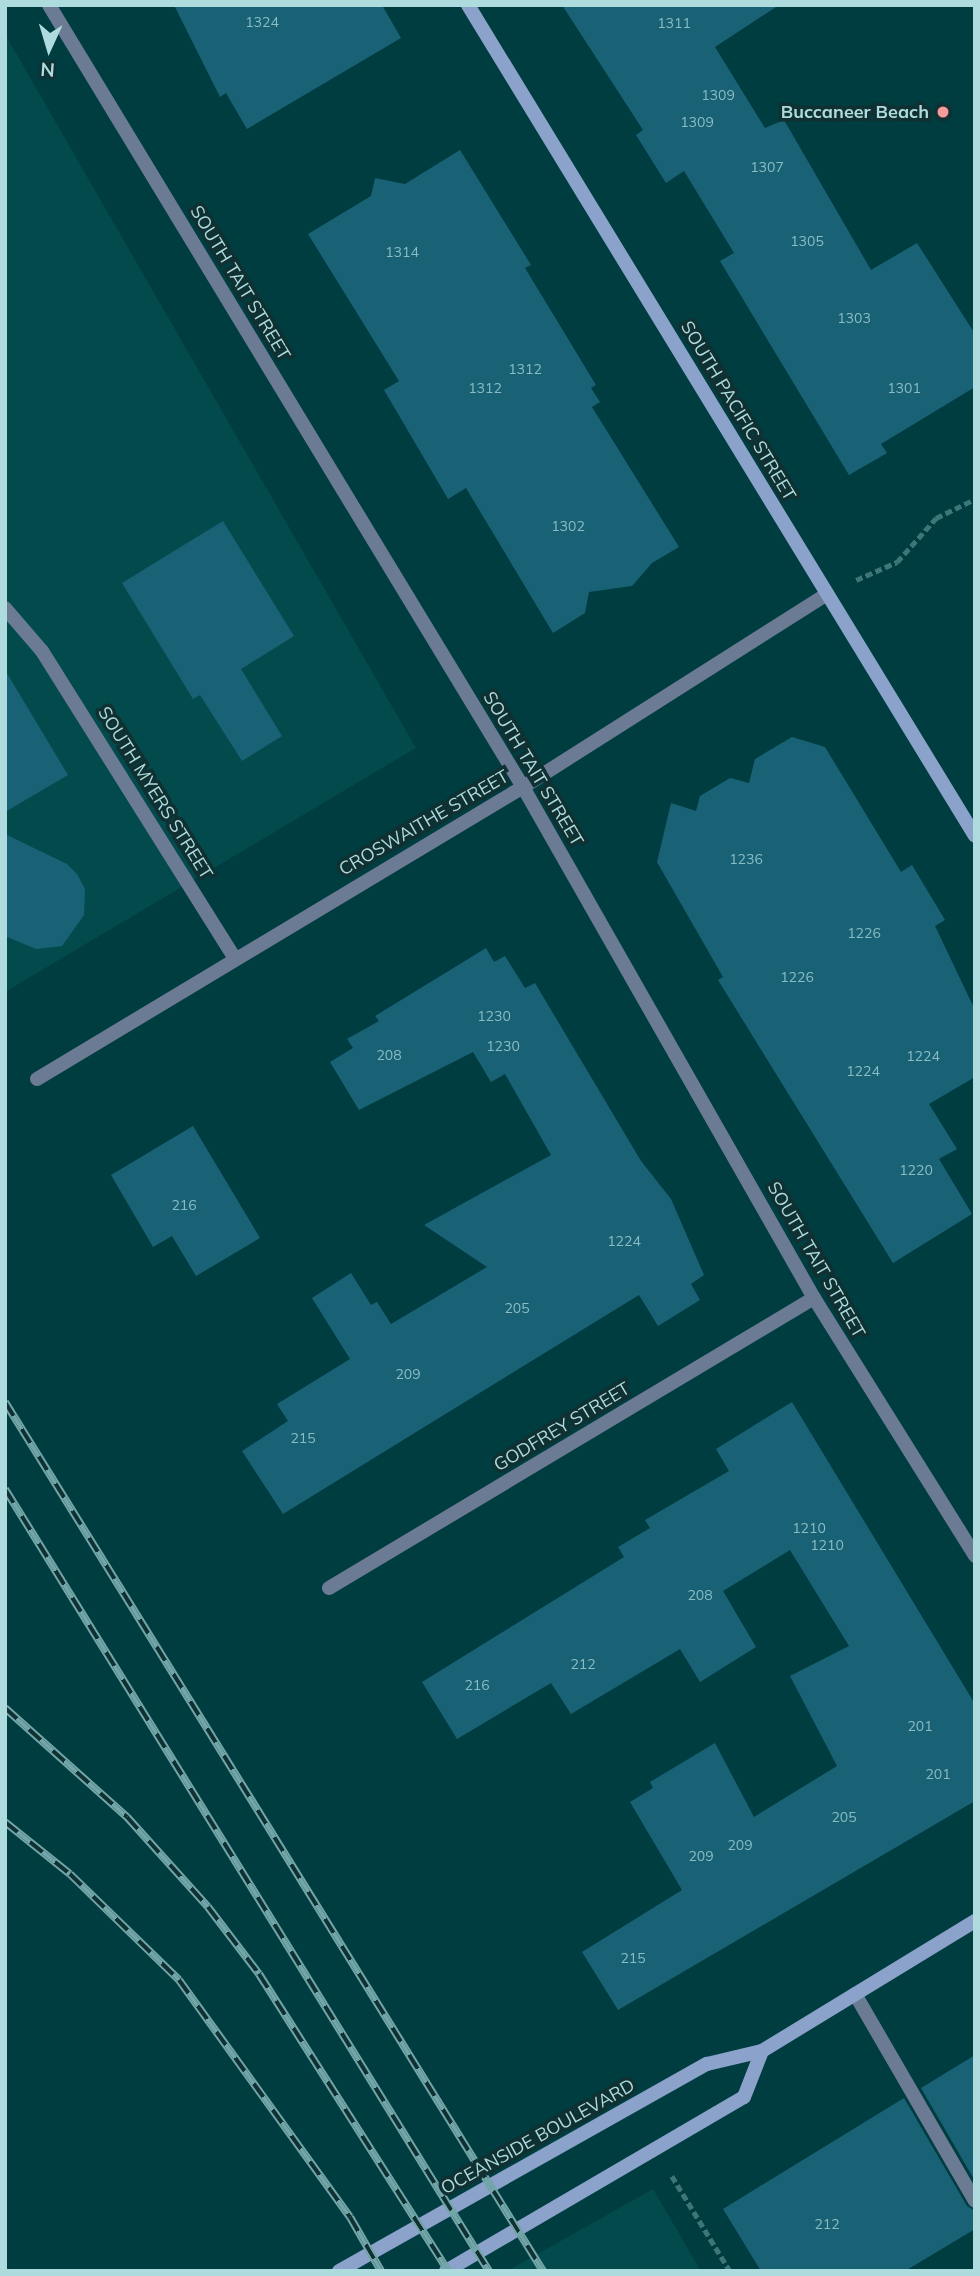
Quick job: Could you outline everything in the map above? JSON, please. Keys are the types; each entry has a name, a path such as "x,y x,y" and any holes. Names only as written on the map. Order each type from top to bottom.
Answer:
{"main road":[{"name":"SOUTH PACIFIC STREET","path":"468,5 975,836"},
{"name":"OCEANSIDE BOULEVARD","path":"339,2271 707,2064 762,2051 975,1921"},
{"path":"446,2271 744,2098 762,2051"}],"street":[{"name":"SOUTH TAIT STREET","path":"49,5 523,788 814,1298 975,1556"},
{"name":"CROSWAITHE STREET","path":"37,1079 234,957 523,788 827,594"},
{"name":"SOUTH MYERS STREET","path":"5,608 42,651 234,957"},
{"name":"GODFREY STREET","path":"329,1588 814,1298"},
{"path":"855,1994 975,2201"}],"path":[{"path":"827,594 897,562 936,518 975,499"},
{"path":"667,2168 730,2271"}],"shaded area":[{"path":"5,34 416,748 5,992"},
{"path":"653,2189 701,2271 507,2271"}],"building":[{"path":"174,5 382,5 401,38 247,129 226,93 220,97"},
{"path":"562,5 779,5 715,47 765,128 784,120 871,270 917,243 975,334 975,387 881,444 887,453 849,475 720,261 734,253 684,171 666,183 636,135 643,130"},
{"path":"460,150 531,265 525,268 596,385 591,388 600,402 592,407 679,547 652,563 632,586 589,592 585,613 553,633 466,488 448,499 384,390 399,381 308,234 371,196 375,178 405,184"},
{"path":"223,521 294,636 241,669 282,736 242,761 200,695 193,699 122,583"},
{"path":"5,670 68,775 5,812"},
{"path":"792,737 825,747 901,872 912,865 945,920 935,926 975,1010 975,1077 929,1104 957,1149 939,1159 972,1214 893,1263 718,980 723,977 657,862 671,803 696,811 700,796 730,778 749,783 755,759"},
{"path":"5,834 67,864 77,874 85,889 84,915 62,946 36,949 5,936"},
{"path":"486,948 494,962 505,956 525,988 535,983 641,1161 671,1199 704,1275 691,1284 700,1300 658,1326 639,1295 283,1514 242,1451 288,1421 277,1404 350,1359 312,1298 351,1273 371,1305 377,1302 391,1324 487,1267 424,1225 551,1155 505,1074 491,1082 473,1052 359,1110 330,1062 353,1048 347,1039 379,1021 375,1016"},
{"path":"193,1126 260,1238 196,1276 172,1236 153,1247 111,1175"},
{"path":"792,1402 975,1704 975,1801 618,2010 582,1952 682,1890 630,1802 653,1788 650,1782 715,1743 754,1817 837,1766 790,1676 849,1646 790,1550 723,1591 756,1647 700,1682 680,1649 571,1714 551,1683 457,1739 422,1682 624,1557 618,1547 650,1528 645,1520 729,1471 716,1449"},
{"path":"975,2055 975,2181 921,2088"},
{"path":"904,2098 967,2206 975,2211 975,2229 905,2271 761,2271 723,2209"}],"railway":[{"path":"5,1402 543,2271"},
{"path":"5,1489 489,2271"},
{"path":"5,1708 127,1817 208,1907 259,1974 448,2271"},
{"path":"5,1822 70,1874 179,1980 350,2217 381,2271"}],"place":[{"name":"Buccaneer Beach","path":"943,112"}]}
